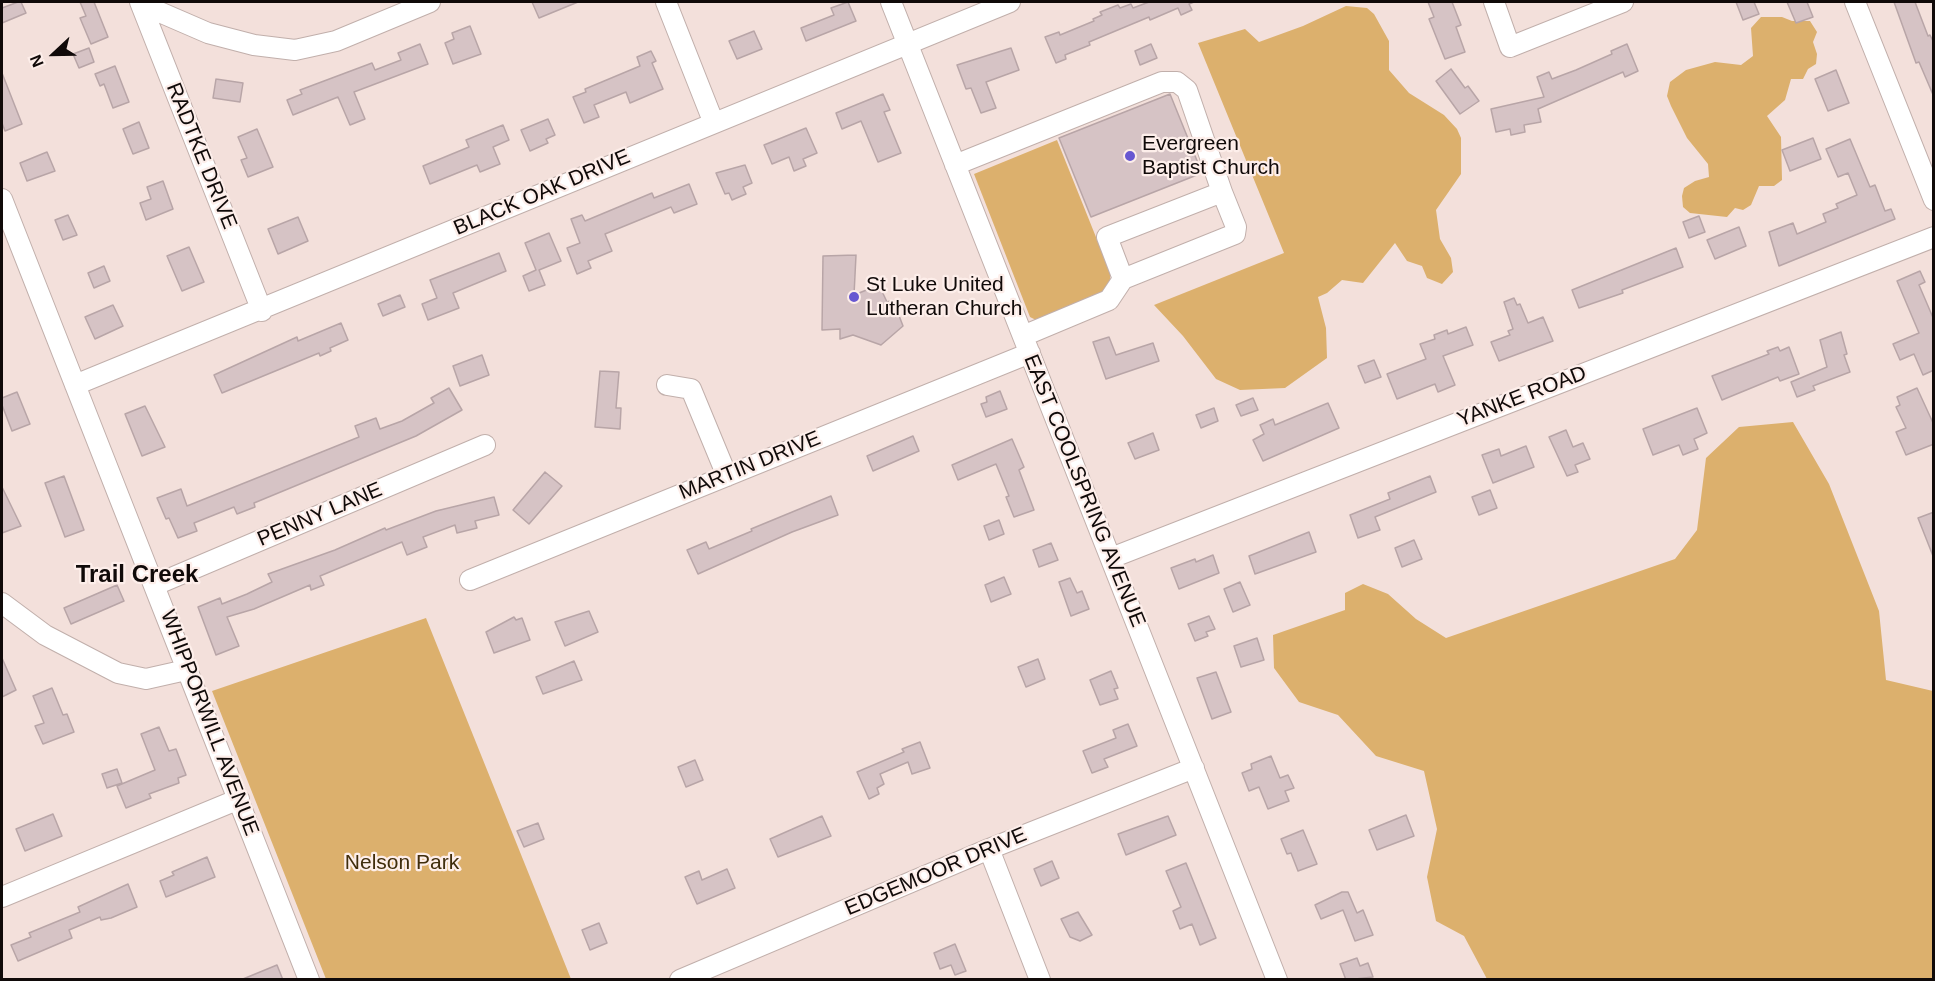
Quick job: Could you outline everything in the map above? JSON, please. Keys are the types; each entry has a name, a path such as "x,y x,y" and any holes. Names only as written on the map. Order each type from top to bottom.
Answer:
{"street":[{"path":"140,3 208,33 254,45 295,50 336,41 430,2"},
{"path":"666,2 713,121"},
{"name":"EAST COOLSPRING AVENUE","path":"891,2 1277,980"},
{"name":"BLACK OAK DRIVE","path":"75,385 262,311 713,121 1010,2"},
{"path":"1494,2 1510,48 1623,2"},
{"path":"1855,2 1934,200"},
{"name":"RADTKE DRIVE","path":"140,3 262,311"},
{"path":"955,165 1162,82 1177,82 1187,90 1236,226 1235,234 1123,279 1107,237 1222,192"},
{"name":"WHIPPORWILL AVENUE","path":"2,199 309,980"},
{"name":"YANKE ROAD","path":"1111,558 1934,237"},
{"name":"MARTIN DRIVE","path":"470,580 727,476 1026,344 1109,300 1123,279"},
{"path":"667,385 691,389 727,476"},
{"name":"PENNY LANE","path":"155,585 485,445"},
{"path":"2,603 45,635 118,673 146,679 186,670"},
{"name":"EDGEMOOR DRIVE","path":"680,980 989,849 1194,768"},
{"path":"2,897 238,799"},
{"path":"989,849 1040,980"}],"green space":[{"path":"1346,6 1367,8 1374,14 1389,41 1389,70 1409,93 1444,115 1457,129 1461,138 1461,174 1436,210 1440,239 1451,258 1453,272 1442,284 1427,278 1422,266 1407,261 1395,243 1363,283 1342,280 1327,293 1318,297 1326,328 1327,358 1285,388 1240,390 1216,379 1183,336 1154,305 1284,253 1198,43 1245,29 1259,42 1303,26"},
{"path":"1761,17 1810,21 1817,32 1813,42 1817,54 1816,64 1808,69 1803,79 1791,79 1785,100 1767,116 1781,137 1782,180 1774,186 1759,186 1751,205 1743,210 1735,208 1727,217 1690,213 1683,207 1684,188 1695,181 1709,177 1708,164 1687,138 1671,106 1667,96 1670,82 1686,70 1715,62 1741,65 1753,56 1751,28"},
{"path":"1057,140 1110,272 1110,287 1102,297 1040,322 1030,317 974,174"},
{"path":"1793,422 1829,484 1879,611 1886,680 1933,691 1933,979 1487,979 1464,936 1436,921 1427,877 1437,829 1424,771 1376,756 1338,715 1299,702 1274,668 1273,635 1345,610 1345,593 1363,584 1388,594 1416,619 1446,638 1675,559 1697,530 1706,458 1739,427"},
{"name":"Nelson Park","path":"426,618 571,979 326,979 212,691"}],"building":[{"path":"21,2 26,13 2,23 2,8"},
{"path":"80,2 94,2 108,37 91,44 80,18 86,16"},
{"path":"532,2 578,2 539,18"},
{"path":"848,2 856,21 806,41 801,28 834,15 831,8"},
{"path":"1149,2 1194,2 1189,4 1192,10 1181,15 1178,8 1150,20 1149,17 1089,42 1090,45 1065,55 1066,59 1056,63 1045,37 1059,32 1060,35 1094,21 1093,19 1102,15 1100,12 1118,5 1120,8 1131,4 1133,8"},
{"path":"1428,2 1452,2 1461,25 1456,27 1465,52 1445,59 1429,19 1434,17"},
{"path":"1736,2 1754,2 1759,14 1743,20"},
{"path":"1787,2 1807,2 1813,17 1796,23"},
{"path":"1894,2 1915,2 1928,36 1930,35 1934,43 1934,97 1919,62 1916,63"},
{"path":"470,26 481,54 453,64 445,43 454,39 452,33"},
{"path":"754,31 762,49 737,59 729,41"},
{"path":"420,44 428,64 354,92 365,119 350,125 338,97 293,115 287,100 302,94 300,90 372,63 375,70 401,60 398,53"},
{"path":"1151,44 1157,58 1140,65 1135,51"},
{"path":"1627,44 1638,71 1625,77 1623,72 1538,109 1541,122 1524,125 1525,132 1511,135 1510,129 1496,132 1491,109 1544,97 1537,77 1549,72 1552,79 1612,54 1611,51"},
{"path":"89,48 94,62 79,68 73,54"},
{"path":"1011,48 1019,70 986,82 996,108 981,113 971,88 966,89 957,65"},
{"path":"651,51 656,61 652,63 663,89 630,103 626,92 594,105 599,117 584,123 573,97 586,92 585,89 640,66 637,57"},
{"path":"115,66 129,102 113,108 104,84 100,86 95,74"},
{"path":"1451,69 1465,88 1468,86 1479,101 1460,114 1436,81"},
{"path":"1836,70 1849,103 1828,111 1815,79"},
{"path":"2,73 22,124 5,131 2,123"},
{"path":"216,79 243,83 240,102 213,98"},
{"path":"883,94 890,110 884,112 901,153 878,162 861,121 842,129 836,113"},
{"name":"Evergreen Baptist Church","path":"1170,94 1202,173 1091,217 1059,138"},
{"path":"548,119 555,135 546,139 548,143 530,151 521,130"},
{"path":"139,122 149,148 133,154 123,129"},
{"path":"503,125 509,140 493,147 500,164 480,172 477,165 430,184 423,166 469,147 466,140"},
{"path":"806,128 817,153 803,159 806,166 794,171 789,157 772,164 764,145"},
{"path":"257,129 273,167 248,177 241,160 247,158 238,137"},
{"path":"1813,138 1821,159 1790,171 1782,150"},
{"path":"1850,139 1870,187 1875,185 1885,211 1891,209 1895,219 1779,266 1769,232 1793,223 1797,234 1826,222 1823,214 1838,208 1836,204 1857,195 1848,173 1838,177 1826,149"},
{"path":"47,152 55,171 27,181 20,163"},
{"path":"745,165 752,183 743,187 746,194 732,200 729,193 725,194 716,173"},
{"path":"163,181 173,209 146,220 140,203 151,199 147,187"},
{"path":"689,184 697,204 674,213 671,207 605,234 612,251 588,261 591,268 577,274 567,248 580,243 571,219 582,215 585,221 652,193 654,198"},
{"path":"68,215 77,235 63,240 55,220"},
{"path":"1699,216 1705,232 1689,238 1683,222"},
{"path":"298,217 308,241 278,254 268,229"},
{"path":"1739,227 1746,246 1715,259 1707,240"},
{"path":"549,233 561,261 539,270 545,285 529,291 523,276 536,270 525,243"},
{"path":"189,247 204,282 182,291 167,256"},
{"path":"1676,248 1683,267 1622,290 1623,293 1579,308 1572,290"},
{"path":"499,253 506,271 453,293 459,308 428,320 422,304 437,298 430,280"},
{"name":"St Luke United Lutheran Church","path":"856,255 854,295 879,285 887,302 893,300 903,326 881,345 853,335 840,339 840,329 822,330 823,256"},
{"path":"104,266 110,281 94,288 88,273"},
{"path":"1920,271 1925,282 1919,285 1934,320 1934,370 1923,375 1914,354 1900,360 1893,344 1919,333 1897,281"},
{"path":"400,295 405,307 383,316 378,304"},
{"path":"1514,298 1517,305 1520,304 1528,323 1543,317 1553,341 1499,361 1491,342 1510,335 1508,331 1513,329 1504,302"},
{"path":"113,305 123,326 95,339 85,317"},
{"path":"341,323 348,340 330,348 331,351 320,356 319,353 222,393 214,375 297,337 298,341"},
{"path":"1466,327 1473,345 1443,356 1455,385 1438,392 1435,384 1397,399 1387,374 1426,359 1420,344 1435,339 1434,335 1447,330 1448,334"},
{"path":"1841,332 1847,354 1844,355 1850,372 1813,386 1815,390 1797,397 1791,382 1827,367 1820,340"},
{"path":"1109,337 1116,355 1153,343 1159,361 1106,379 1093,342"},
{"path":"1778,347 1780,351 1789,347 1799,374 1780,381 1778,377 1722,400 1712,376 1769,354 1767,351"},
{"path":"482,355 489,375 460,386 453,366"},
{"path":"1374,360 1381,377 1365,383 1358,366"},
{"path":"600,371 619,372 616,408 621,408 620,429 595,427"},
{"path":"449,388 462,410 416,436 254,503 255,507 237,514 234,507 194,523 197,531 178,538 157,498 181,489 187,506 359,437 355,426 376,418 380,429 402,421 434,403 431,398"},
{"path":"1917,388 1934,425 1934,444 1906,455 1896,432 1906,428 1896,407 1900,405 1897,397"},
{"path":"1000,391 1007,409 986,417 981,404 987,402 986,397"},
{"path":"17,392 30,424 12,431 2,405 2,398"},
{"path":"1253,398 1258,410 1241,416 1236,405"},
{"path":"1328,403 1339,428 1263,461 1253,440 1264,434 1260,425 1273,419 1275,425"},
{"path":"145,406 165,447 142,456 125,414"},
{"path":"1214,408 1218,421 1201,428 1196,415"},
{"path":"1697,408 1707,433 1694,439 1698,449 1683,455 1679,445 1653,455 1643,429"},
{"path":"1566,430 1573,447 1583,443 1590,459 1575,465 1578,472 1567,476 1549,437"},
{"path":"1153,433 1159,450 1135,459 1128,443"},
{"path":"913,436 919,451 873,471 867,456"},
{"path":"1012,439 1024,467 1019,470 1034,510 1014,517 1006,497 1009,496 996,464 958,480 952,465"},
{"path":"1526,446 1534,467 1493,483 1482,455 1499,449 1501,456"},
{"path":"545,472 562,486 529,524 513,510"},
{"path":"64,476 84,530 65,537 45,483"},
{"path":"1430,476 1436,492 1375,517 1380,530 1358,538 1350,515 1390,499 1388,493"},
{"path":"2,487 21,526 2,533"},
{"path":"1490,490 1497,508 1479,515 1472,497"},
{"path":"831,496 838,515 792,532 698,574 687,550 706,542 709,549"},
{"path":"494,497 499,515 475,521 477,528 457,533 455,525 423,537 427,547 407,555 402,542 320,576 324,585 311,590 310,585 254,609 227,617 239,646 216,655 198,607 220,598 222,604 247,594 272,582 268,574 335,550 385,528 386,530 436,511"},
{"path":"1934,512 1934,556 1933,556 1918,518"},
{"path":"999,520 1004,534 989,540 984,526"},
{"path":"1309,532 1316,552 1255,574 1249,556"},
{"path":"1414,540 1422,559 1402,567 1395,548"},
{"path":"1051,543 1058,560 1039,567 1033,550"},
{"path":"1213,555 1219,573 1179,589 1171,568"},
{"path":"1004,577 1011,594 991,602 985,585"},
{"path":"1070,578 1077,593 1082,591 1089,609 1071,616 1059,582"},
{"path":"1240,582 1250,605 1233,612 1224,589"},
{"path":"117,585 124,601 71,624 64,608"},
{"path":"589,611 598,632 565,646 555,622"},
{"path":"1209,616 1215,629 1206,632 1208,636 1195,641 1188,624"},
{"path":"514,617 516,620 522,618 530,640 494,653 486,632"},
{"path":"1257,638 1264,660 1241,667 1234,646"},
{"path":"2,658 16,690 2,697"},
{"path":"1038,659 1045,679 1026,687 1018,667"},
{"path":"574,661 582,680 543,694 536,677"},
{"path":"1111,671 1118,688 1114,689 1118,699 1100,705 1090,680"},
{"path":"1216,672 1231,712 1212,719 1197,678"},
{"path":"52,688 63,715 67,714 74,732 43,744 35,726 44,723 33,696"},
{"path":"1128,724 1137,746 1104,759 1108,767 1092,773 1083,751 1116,738 1113,730"},
{"path":"159,727 169,751 176,749 186,775 178,778 179,783 149,794 151,798 126,808 117,786 155,770 141,734"},
{"path":"920,742 930,768 912,774 908,762 880,774 884,784 877,788 879,794 869,799 857,772 904,752 902,749"},
{"path":"1271,756 1280,778 1288,775 1294,788 1285,791 1289,801 1268,809 1259,787 1249,791 1242,773 1252,769 1251,764"},
{"path":"695,760 703,780 686,787 678,767"},
{"path":"117,769 122,783 107,788 102,774"},
{"path":"53,814 62,836 25,851 16,829"},
{"path":"1406,815 1414,836 1377,850 1369,830"},
{"path":"822,816 831,836 778,857 770,839"},
{"path":"1168,816 1176,835 1126,855 1118,834"},
{"path":"538,823 544,839 524,847 517,831"},
{"path":"1303,830 1317,864 1298,871 1291,853 1287,854 1281,839"},
{"path":"207,857 215,877 166,897 160,881 174,875 172,872"},
{"path":"1052,861 1059,878 1041,886 1034,869"},
{"path":"1186,863 1216,938 1200,945 1192,924 1180,929 1173,911 1181,907 1166,871"},
{"path":"727,869 735,888 697,904 685,877 699,871 702,880"},
{"path":"128,884 137,907 111,918 101,920 100,917 69,930 72,938 18,961 11,945 31,937 29,933 80,912 78,907"},
{"path":"1342,892 1348,892 1357,913 1363,910 1373,935 1355,941 1343,910 1321,919 1315,905"},
{"path":"1078,912 1092,935 1080,941 1070,937 1061,919"},
{"path":"599,923 607,943 590,950 582,930"},
{"path":"955,944 966,971 955,975 951,965 940,969 934,953"},
{"path":"1357,958 1360,966 1368,963 1373,977 1346,980 1340,964"},
{"path":"277,965 283,980 243,980 243,979"}],"place":[{"name":"Evergreen Baptist Church","path":"1130,156"},
{"name":"St Luke United Lutheran Church","path":"854,297"}],"district":[{"name":"Trail Creek","path":"137,575"}]}
